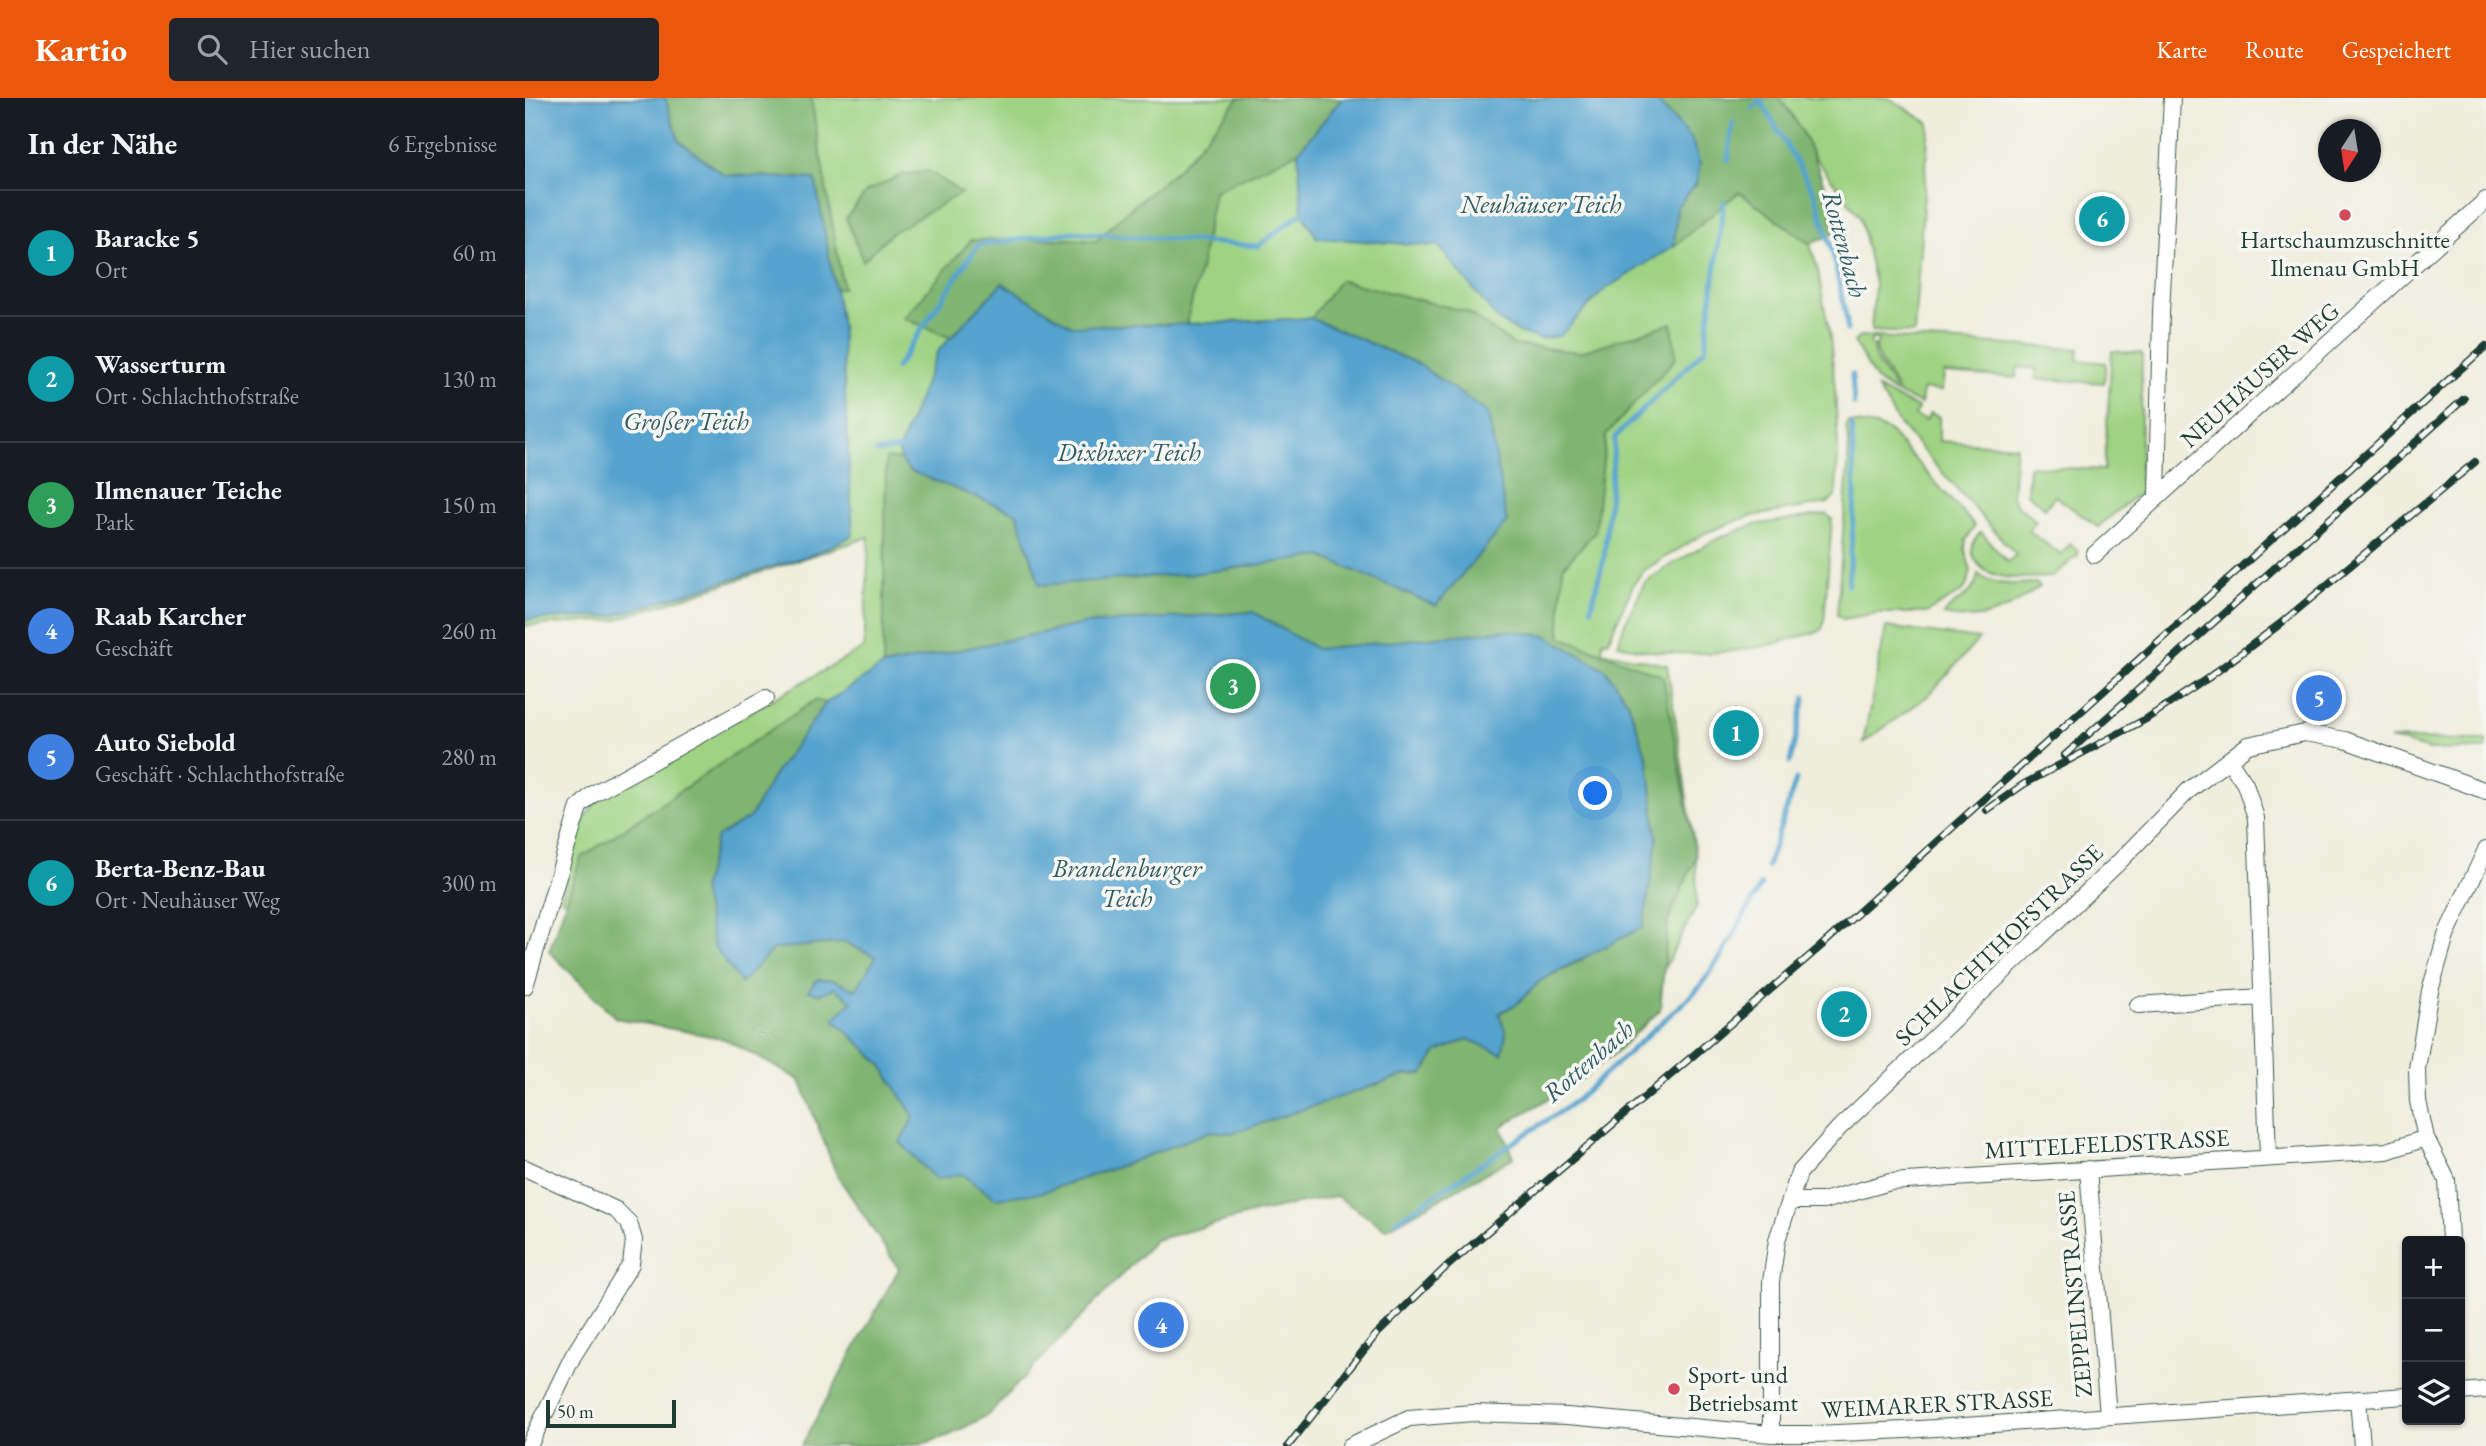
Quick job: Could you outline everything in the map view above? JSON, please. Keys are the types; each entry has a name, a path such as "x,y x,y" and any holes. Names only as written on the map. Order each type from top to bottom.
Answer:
{"street":[{"name":"NEUHÄUSER WEG","path":"2157,498 2161,312 2172,98"},
{"name":"NEUHÄUSER WEG","path":"2094,555 2486,200"},
{"path":"525,986 579,807 603,788 766,698"},
{"name":"SCHLACHTHOFSTRASSE","path":"1771,1434 1771,1282 1777,1240 1799,1173 1839,1128 2118,863 2188,792 2248,745 2305,733 2345,740 2486,791"},
{"path":"2229,760 2245,785 2256,818 2269,1157"},
{"path":"2450,1236 2447,1180 2426,1138 2417,1101 2417,1069 2430,991 2446,935 2486,850"},
{"path":"2138,1004 2262,997"},
{"name":"MITTELFELDSTRASSE","path":"1790,1201 1823,1201 1890,1182 2387,1151 2426,1138"},
{"path":"525,1168 617,1210 629,1223 634,1240 631,1264 573,1356 529,1446"},
{"name":"ZEPPELINSTRASSE","path":"2088,1169 2108,1416"},
{"path":"2465,1392 2485,1390"},
{"name":"WEIMARER STRASSE","path":"1350,1446 1409,1418 1473,1413 1567,1416 1771,1434 1907,1438 2108,1416 2402,1396"},
{"path":"2358,1399 2362,1446"}],"green space":[{"path":"525,98 1710,98 1737,194 1739,192 1810,244 1818,271 1830,337 1838,448 1836,496 1828,503 1747,517 1705,533 1643,571 1633,585 1608,641 1603,640 1602,651 1667,665 1696,857 1697,906 1654,988 1523,1094 837,1175 800,1080 725,1039 638,924 561,899 583,821 601,795 864,648 869,537 615,620 525,626"},
{"path":"665,98 811,98 843,287 835,290 815,179 724,175 679,141"},
{"path":"1239,98 1342,98 1298,152 1214,191 1200,270 1186,324 1071,326 1002,283 951,338 904,318 971,240 1097,241 1117,220 1179,168"},
{"path":"1654,98 1779,98 1808,144 1839,231 1810,244 1739,192 1674,246 1677,206 1697,183 1691,138"},
{"path":"1779,98 1889,98 1929,123 1914,333 1871,331 1875,284 1860,217 1814,156 1789,110"},
{"path":"929,171 961,193 891,233 863,261 846,218 867,191 901,175"},
{"path":"1340,280 1467,312 1514,345 1580,352 1672,323 1676,358 1606,435 1595,532 1563,567 1560,627 1561,637 1663,676 1696,857 1668,921 1660,1010 1614,1054 1580,1080 1501,1127 1514,1157 1386,1229 1336,1196 1259,1212 1155,1240 988,1415 950,1435 925,1443 894,1446 801,1446 899,1269 837,1175 800,1080 725,1039 616,1018 549,951 581,858 815,700 826,703 774,775 750,817 717,838 773,949 845,942 876,957 856,990 833,980 817,980 809,991 820,994 834,988 853,1002 834,1019 881,1064 915,1117 900,1142 961,1174 996,1198 1039,1193 1123,1165 1211,1131 1233,1133 1405,1075 1422,1074 1437,1052 1468,1039 1506,1034 1499,1013 1517,1004 1541,980 1582,960 1657,841 1648,760 1628,702 1574,652 1547,636 1507,630 1317,649 1253,612 1084,624 883,666 886,458 900,460 910,471 1017,513 1040,585 1192,574 1321,556 1436,606 1418,364 1311,318"},
{"path":"1860,336 2079,349 2078,360 2106,363 2104,383 2036,379 2036,369 2018,367 2016,378 1944,373 1942,391 1923,389 1921,404 1898,394 1876,353 1878,340 1871,339 1870,345 1873,346 1876,360 1895,393 1876,380 1854,342"},
{"path":"2112,351 2142,353 2140,492 2098,527 2055,496 2045,508 2027,493 2029,466 2104,470"},
{"path":"1878,389 1918,408 1915,416 1926,421 1930,413 1939,417 1939,441 2016,446 2012,496 2016,504 2036,521 2029,531 2061,555 2070,544 2078,551 2078,555 2052,577 2009,578 1988,572 1980,566 1972,550 1981,532 2007,562 2016,555 1899,424"},
{"path":"1849,422 1889,431 1975,526 1966,540 1965,550 1971,571 1967,585 1962,592 1926,613 1878,613 1843,619 1837,615 1848,467 1849,442 1846,427"},
{"path":"1826,514 1832,519 1824,622 1818,632 1760,647 1726,652 1670,653 1618,644 1645,582 1674,563 1717,539 1753,525"},
{"path":"1978,574 1998,583 2036,583 2040,587 1995,613 1972,618 1943,615 1969,593"},
{"path":"1886,627 1979,639 1929,695 1863,743"},
{"path":"2390,739 2486,740 2486,749 2430,750"}],"water":[{"name":"Großer Teich","path":"525,98 665,98 679,141 724,175 815,179 841,323 853,536 814,554 613,616 525,620"},
{"name":"Neuhäuser Teich","path":"1342,98 1654,98 1691,138 1700,164 1697,183 1677,206 1674,246 1604,290 1560,336 1540,339 1518,332 1497,319 1439,246 1317,238 1302,213 1298,152"},
{"name":"Dixbixer Teich","path":"1002,283 1072,326 1311,318 1418,364 1488,413 1507,522 1436,606 1321,556 1192,574 1040,585 1017,513 910,471 900,460 899,449 937,352"},
{"name":"Brandenburger Teich","path":"1253,612 1317,649 1507,630 1547,636 1606,670 1628,702 1648,760 1657,841 1643,927 1541,980 1517,1004 1499,1013 1506,1034 1502,1054 1468,1039 1437,1052 1423,1074 1405,1075 1233,1133 1211,1131 1123,1165 1039,1193 995,1198 961,1174 936,1180 900,1142 914,1117 881,1064 834,1019 852,1001 834,988 820,994 808,991 817,980 833,980 856,990 876,957 845,942 773,949 741,983 714,947 702,890 717,837 750,817 774,775 826,703 883,666 1084,624"}],"waterway":[{"name":"Rottenbach","path":"1759,98 1815,194 1833,254 1847,330"},
{"path":"1752,108 1761,100"},
{"path":"1728,160 1733,123"},
{"path":"1591,608 1604,558 1615,437 1705,349 1724,202"},
{"path":"896,368 978,245 1073,232 1258,246 1302,213"},
{"name":"Rottenbach","path":"1852,375 1854,404"},
{"name":"Rottenbach","path":"1848,585 1855,499 1852,425"},
{"path":"877,452 899,449"},
{"name":"Rottenbach","path":"1790,762 1805,697"},
{"name":"Rottenbach","path":"1767,867 1796,780"},
{"name":"Rottenbach","path":"1396,1221 1577,1100 1698,989 1722,955 1761,885"}],"railway":[{"path":"1288,1446 1375,1336 1445,1268 1820,947 2486,346"},
{"path":"2064,756 2464,399"},
{"path":"1987,810 2024,784 2146,719 2208,678 2280,624 2475,462"}],"place":[{"name":"Hartschaumzuschnitte Ilmenau GmbH","path":"2345,215"},
{"name":"Berta-Benz-Bau","path":"2102,219"},
{"name":"Ilmenauer Teiche","path":"1233,686"},
{"name":"Auto Siebold","path":"2319,698"},
{"name":"Baracke 5","path":"1736,733"},
{"name":"Wasserturm","path":"1844,1014"},
{"name":"Raab Karcher","path":"1161,1325"},
{"name":"Sport- und Betriebsamt","path":"1674,1389"}]}
